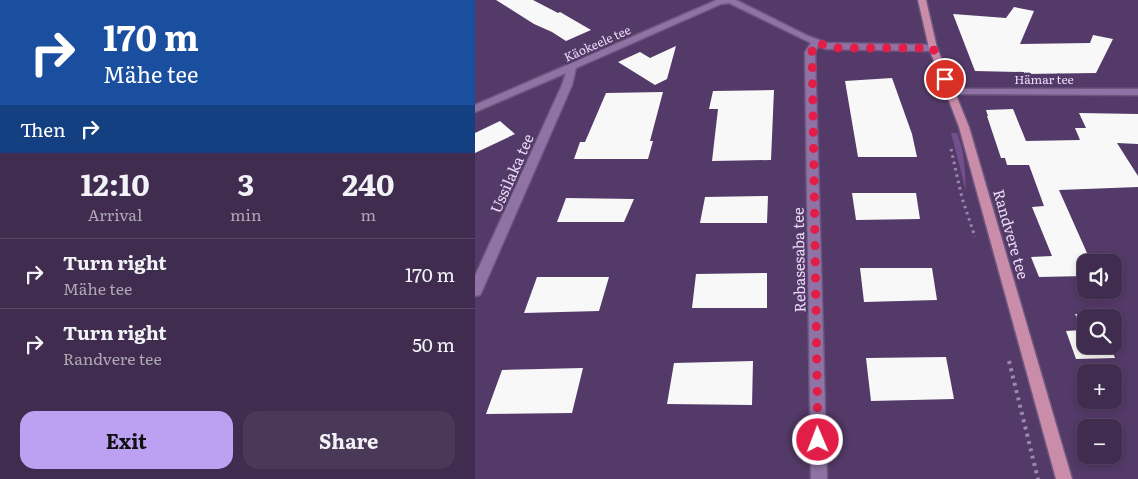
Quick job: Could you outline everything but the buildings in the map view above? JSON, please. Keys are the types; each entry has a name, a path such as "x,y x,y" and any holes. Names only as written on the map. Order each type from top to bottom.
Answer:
{"main road":[{"name":"Randvere tee","path":"922,0 933,48 964,127 1064,479"}],"street":[{"path":"730,0 817,43 836,48 933,48"},
{"name":"Käokeele tee","path":"475,109 719,2 730,0"},
{"name":"Rebasesaba tee","path":"817,43 810,52 819,479"},
{"name":"Ussilaka tee","path":"475,291 567,85 572,67"},
{"name":"Hämar tee","path":"951,92 1138,92"}],"path":[{"path":"950,146 962,198 977,244"},
{"path":"1008,358 1039,479"}],"shaded area":[{"path":"951,133 957,133 962,147 966,191"}],"route":[{"path":"818,440 810,52 817,43 836,48 933,48 945,79"}]}
